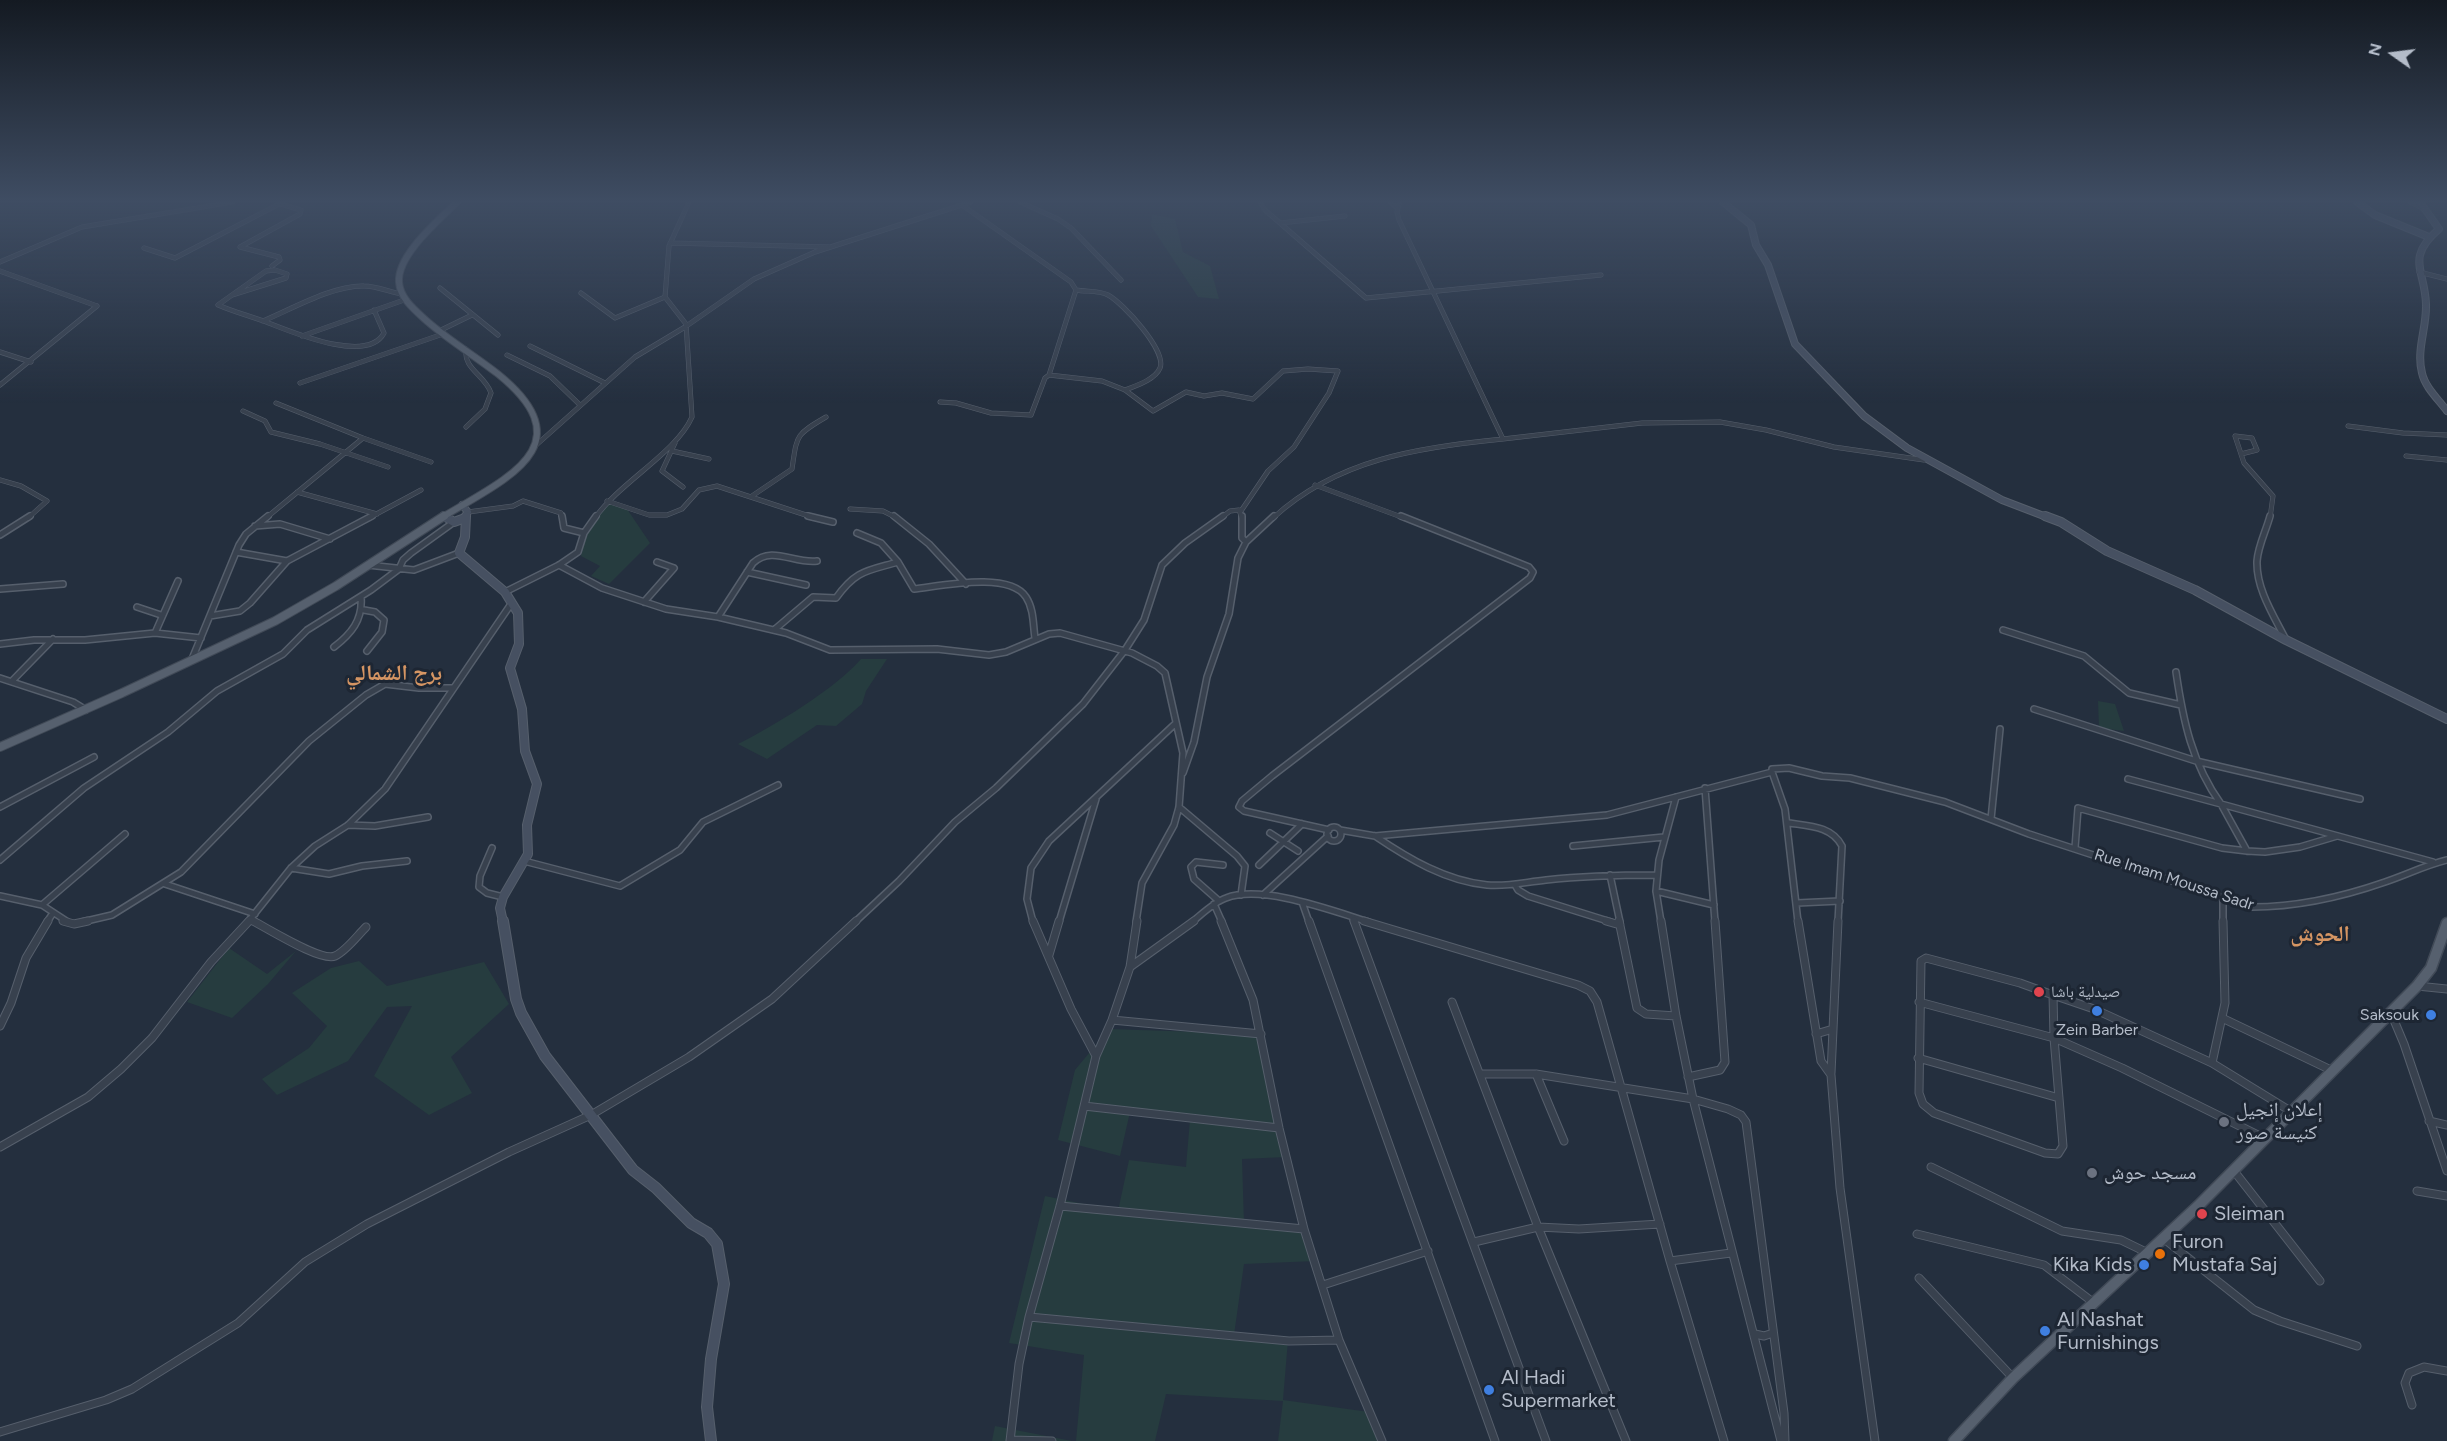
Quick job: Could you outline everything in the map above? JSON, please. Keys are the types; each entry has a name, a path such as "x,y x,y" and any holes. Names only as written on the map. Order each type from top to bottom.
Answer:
{"main road":[{"path":"2,744 88,711 299,607 462,505 510,472 534,447 538,437 538,427 524,398 501,375 441,332 402,297 399,281 404,269"},
{"path":"1954,1441 2013,1378 2148,1253 2417,986 2431,968 2447,923"}],"street":[{"path":"505,592 559,565 578,552 584,533 607,501 675,441 688,426 692,417 692,386 686,327 684,320 664,297 666,269"},
{"path":"534,447 642,352 686,327 754,279 777,269"},
{"path":"1053,269 1071,282 1076,290 1108,295 1126,309 1156,349 1161,364 1159,370 1149,378 1125,390"},
{"path":"1109,269 1121,280"},
{"path":"1332,269 1363,297 1375,298 1601,275"},
{"path":"1423,269 1503,439"},
{"path":"1770,269 1789,321 1792,340 1798,349 1864,416 1924,460 2002,500 2061,522 2106,551 2195,590 2286,640 2447,719"},
{"path":"231,295 277,282 288,275 269,270 231,295 218,305 302,336 337,346 356,345 377,340 384,333 374,310"},
{"path":"0,271 97,306 0,385"},
{"path":"2447,279 2419,272 2426,304 2421,336 2422,375 2447,411"},
{"path":"263,321 326,296 363,286 402,297"},
{"path":"440,288 498,335"},
{"path":"940,402 991,412 1031,415 1042,386 1049,375 1076,290"},
{"path":"581,293 615,318 664,297"},
{"path":"302,336 374,310 402,297"},
{"path":"300,383 348,364 393,352 441,332 472,315"},
{"path":"530,346 605,383"},
{"path":"465,349 466,363 487,382 490,393 489,403 466,427"},
{"path":"0,352 31,362"},
{"path":"507,355 550,376 580,405"},
{"path":"1049,375 1102,381 1125,390 1153,411 1186,392 1204,396 1222,393 1253,399 1275,376 1285,371 1311,369 1338,372 1329,393 1294,447 1268,471 1241,511 1242,538 1246,542"},
{"path":"276,403 431,462"},
{"path":"243,411 265,421 271,432 309,441 388,467"},
{"path":"752,496 792,469 797,437 805,429 826,417"},
{"path":"1182,774 1191,759 1205,685 1231,608 1235,561 1246,542 1279,511 1315,485 1341,472 1389,454 1426,447 1642,423 1720,422 1766,430 1834,447 1924,460"},
{"path":"2348,426 2403,433 2447,435"},
{"path":"2241,454 2257,450 2252,438 2235,436 2241,454 2246,466 2265,484 2273,496 2267,531 2259,549 2257,561 2264,592 2286,640"},
{"path":"191,661 242,539 363,438"},
{"path":"675,441 662,471 683,487"},
{"path":"672,451 710,459"},
{"path":"2406,456 2447,460"},
{"path":"0,480 21,486 47,501 22,524 0,535"},
{"path":"1315,485 1378,507 1529,567 1533,572 1530,578 1272,776 1242,801 1239,807 1244,811 1302,824 1328,833 1334,840 1362,834"},
{"path":"607,501 622,503 650,516 677,512 697,491 707,486 752,496 778,507 832,522"},
{"path":"210,616 228,615 245,608 287,561 421,490"},
{"path":"297,492 376,514"},
{"path":"0,860 84,788 168,732 217,691 283,654 314,626 361,597 399,569 411,553 454,522 467,515 513,506 523,501 533,502 561,513 564,528 584,533"},
{"path":"368,565 399,569 422,568 459,553 465,537 467,515 462,505"},
{"path":"850,509 885,512 901,520 954,569 966,584"},
{"path":"0,1431 106,1400 132,1389 238,1323 297,1268 367,1224 508,1152 591,1115 688,1057 772,999 899,881 955,822 996,788 1067,721 1097,688 1146,616 1158,573 1165,561 1185,543 1230,512 1241,511"},
{"path":"444,516 454,522"},
{"path":"255,526 280,524 330,539"},
{"path":"857,533 867,535 890,550 913,588 1001,584 1023,593 1030,603 1035,638"},
{"path":"236,552 287,561"},
{"path":"459,553 505,592 518,613 519,644 510,668 522,709 525,751 537,784 527,825 529,847 524,861 503,897 500,914 509,948 516,999 521,1013 546,1056 633,1170 656,1188 691,1223 708,1233 717,1244 724,1284 711,1359 707,1407 711,1441"},
{"path":"718,617 756,559 764,554 807,563 817,561"},
{"path":"644,602 674,568 657,562"},
{"path":"774,630 813,597 836,598 848,581 857,574 898,562"},
{"path":"559,565 589,583 666,609 718,617 774,630 804,639 825,649 837,651 937,649 990,655 1006,652 1035,638 1060,633 1125,650 1161,668 1165,673 1183,753 1179,807 1174,825 1142,883 1130,967 1112,1020 1096,1056 1019,1364 1010,1440 1052,1441"},
{"path":"747,572 806,585"},
{"path":"155,633 178,581"},
{"path":"0,590 63,584"},
{"path":"334,647 350,635 364,610 361,597"},
{"path":"0,1147 88,1097 152,1038 211,962 253,916 291,868 315,846 348,825 375,801 391,781 511,604"},
{"path":"137,607 161,615"},
{"path":"364,610 378,612 382,615 385,625 367,651"},
{"path":"2003,630 2084,656 2129,693 2181,705"},
{"path":"0,644 53,639 85,640 155,633 201,638"},
{"path":"12,681 53,639"},
{"path":"2176,672 2188,737 2196,760 2210,789 2247,851"},
{"path":"0,678 73,702 88,711"},
{"path":"0,896 42,905 74,924 99,920 112,915 165,884 194,860 309,741 366,695 385,684 419,688 452,688"},
{"path":"2034,709 2196,760 2360,799"},
{"path":"1096,1056 1071,1009 1031,917 1027,899 1031,868 1049,841 1176,723"},
{"path":"1991,819 2000,729"},
{"path":"0,807 94,757"},
{"name":"Rue Imam Moussa Sadr","path":"1375,836 1504,823 1575,819 1629,811 1705,788 1772,772 1772,769 1782,767 1822,776 1850,778 1945,802 2223,899 2252,907 2288,906 2403,876 2433,862 2447,860"},
{"path":"1772,772 1789,823 1797,903 1821,1061 1831,1075"},
{"path":"2128,780 2433,862"},
{"path":"524,861 620,886 680,850 697,826 703,822 778,784"},
{"path":"1689,1077 1720,1070 1725,1062 1705,788"},
{"path":"1049,955 1096,797"},
{"path":"1676,797 1656,875 1656,891 1676,1016 1693,1099 1731,1253 1755,1334 1761,1368 1781,1441"},
{"path":"1179,807 1237,855 1245,866 1241,895"},
{"path":"2075,848 2076,810 2082,807 2222,848 2247,851 2265,852 2300,847 2337,836"},
{"path":"348,825 375,826 428,817"},
{"path":"1789,823 1826,830 1840,840 1843,859 1831,1075 1840,1188 1875,1441"},
{"path":"1259,865 1302,824"},
{"path":"1262,896 1282,880 1334,828 1375,836 1408,858 1450,877 1485,885 1515,885 1610,875 1656,875"},
{"path":"1340,830 1340,837"},
{"path":"1270,833 1298,851"},
{"path":"42,905 125,834"},
{"path":"1573,846 1665,837"},
{"path":"492,848 480,876 479,887 487,893 503,897"},
{"path":"291,868 329,874 362,866 407,861"},
{"path":"1223,865 1196,862 1191,867 1194,879 1217,903 1243,972 1261,1034 1279,1128 1304,1229 1339,1340 1382,1441"},
{"path":"1610,875 1637,1008 1646,1014 1676,1016"},
{"path":"165,884 253,916 312,954 332,958 338,955 366,927"},
{"path":"1515,885 1528,896 1620,926"},
{"path":"1656,891 1714,905"},
{"path":"1130,967 1217,903 1231,896 1241,895 1302,903 1584,987 1598,1002 1670,1261 1724,1441"},
{"path":"2212,1063 2226,987 2223,899"},
{"path":"1797,903 1840,902"},
{"path":"1302,903 1495,1441"},
{"path":"0,1026 10,1010 24,963 33,943 53,913"},
{"path":"1353,919 1546,1441"},
{"path":"2053,993 2054,1038 2063,1146 2058,1154 2052,1154 1928,1109 1920,1099 1918,1058 1921,961 1926,958 2053,993 2094,1009 2212,1063 2292,1112"},
{"path":"2417,986 2447,989"},
{"path":"1452,1002 1538,1227 1626,1441"},
{"path":"1919,1002 2054,1038 2122,1068 2264,1138"},
{"path":"2391,1013 2404,1044 2447,1171"},
{"path":"2222,1018 2333,1071"},
{"path":"1112,1020 1261,1034"},
{"path":"1816,1034 1833,1029"},
{"path":"1918,1058 2059,1098"},
{"path":"1481,1074 1536,1074 1693,1099 1741,1114 1746,1122 1784,1413 1785,1441"},
{"path":"1536,1074 1564,1141"},
{"path":"1084,1106 1279,1128"},
{"path":"2429,1121 2447,1125"},
{"path":"1931,1167 2062,1231 2121,1240 2148,1253"},
{"path":"2233,1170 2320,1281"},
{"path":"2416,1191 2447,1196"},
{"path":"1060,1206 1304,1229"},
{"path":"1474,1242 1538,1227 1579,1229 1660,1224"},
{"path":"1917,1234 2044,1265 2094,1303"},
{"path":"2163,1238 2254,1310 2280,1321 2357,1346"},
{"path":"1323,1285 1428,1251"},
{"path":"1670,1261 1731,1253"},
{"path":"1918,1278 2013,1378"},
{"path":"1029,1317 1131,1324 1265,1339 1319,1342 1339,1340"},
{"path":"1755,1334 1764,1336 1773,1333"},
{"path":"2412,1405 2405,1383 2409,1373 2424,1367 2447,1371"}],"green space":[{"path":"1180,269 1211,269 1219,299 1198,297"},
{"path":"608,503 625,506 650,543 609,584 591,576 600,566 581,556 586,534"},
{"path":"861,659 887,659 866,691 862,704 836,726 817,725 767,759 738,744 786,717 820,694 850,671"},
{"path":"2098,701 2115,704 2124,731 2099,728"},
{"path":"229,948 267,974 296,951 268,984 232,1018 187,1002"},
{"path":"359,961 387,986 484,962 509,1004 451,1057 472,1093 429,1115 374,1076 412,1006 387,1007 348,1061 277,1095 262,1079 309,1048 327,1026 292,993 331,968"},
{"path":"1109,1029 1261,1034 1286,1157 1242,1159 1244,1223 1304,1229 1315,1261 1244,1264 1234,1335 1288,1340 1283,1400 1369,1412 1382,1441 1278,1441 1283,1401 1166,1394 1155,1441 1076,1441 1084,1355 1009,1343 1045,1196 1118,1211 1129,1160 1186,1167 1190,1120 1130,1112 1120,1156 1058,1140 1075,1070"},
{"path":"995,1426 1072,1441 992,1441"}],"place":[{"name":"صيدلية باشا","path":"2039,992"},
{"name":"Zein Barber","path":"2097,1011"},
{"name":"Saksouk","path":"2431,1015"},
{"name":"إعلان إنجيل كنيسة صور","path":"2224,1122"},
{"name":"مسجد حوش","path":"2092,1173"},
{"name":"Sleiman","path":"2202,1214"},
{"name":"Furon Mustafa Saj","path":"2160,1254"},
{"name":"Kika Kids","path":"2144,1265"},
{"name":"Al Nashat Furnishings","path":"2045,1331"},
{"name":"Al Hadi Supermarket","path":"1489,1390"}],"district":[{"name":"برج الشمالي","path":"394,674"},
{"name":"الحوش","path":"2320,935"}]}
